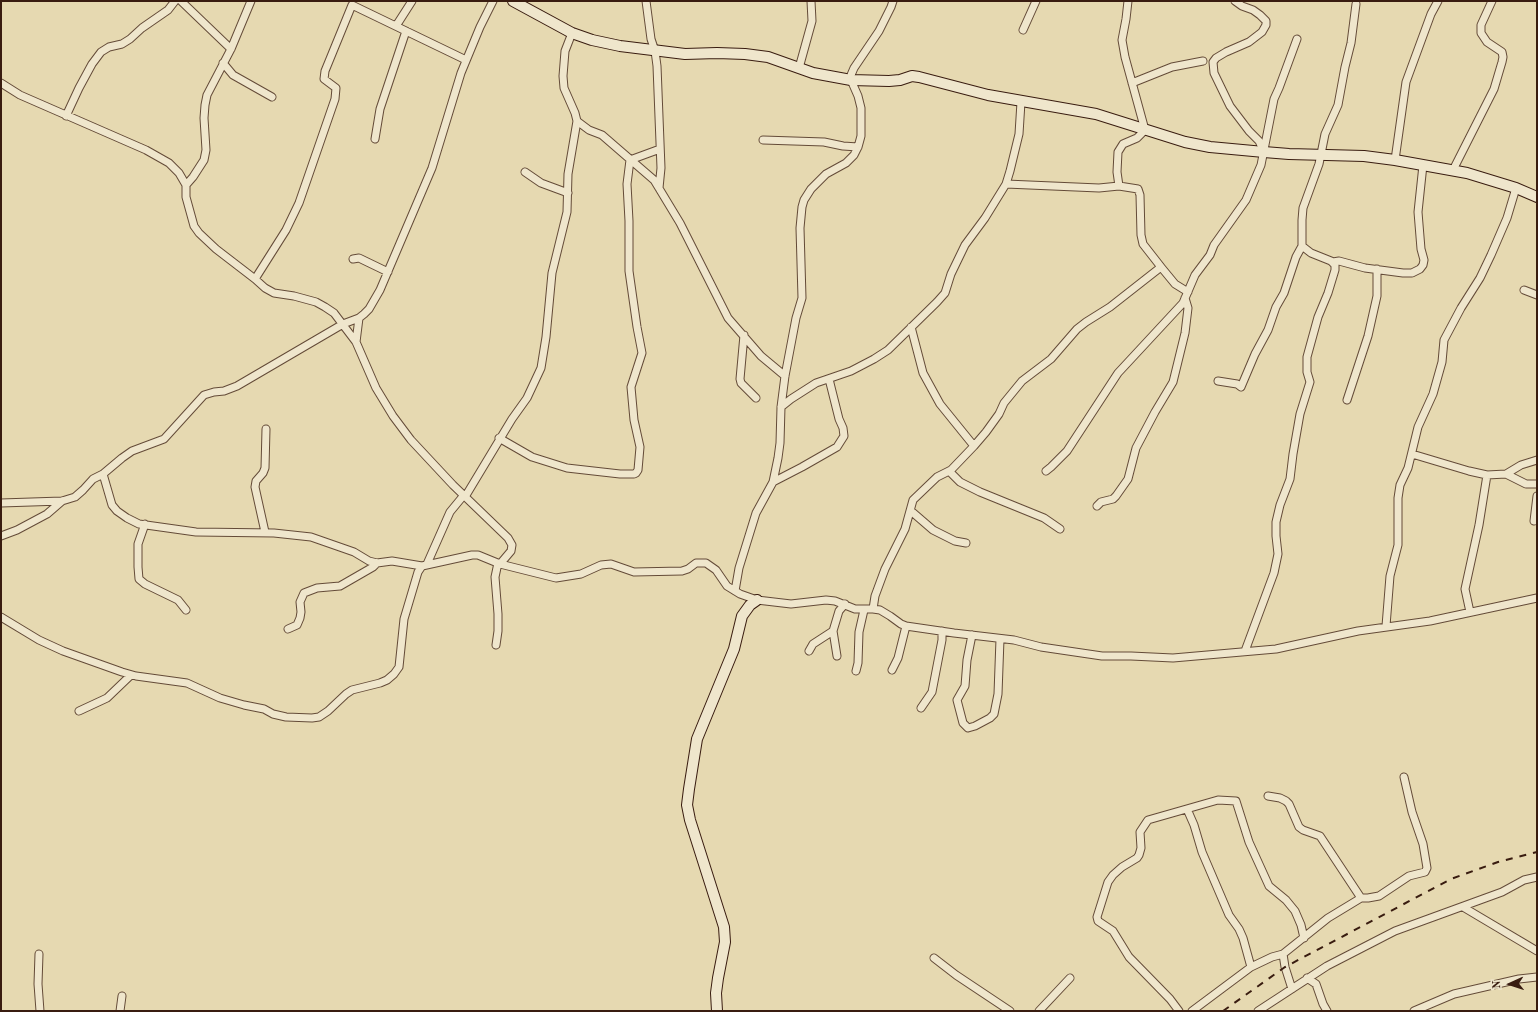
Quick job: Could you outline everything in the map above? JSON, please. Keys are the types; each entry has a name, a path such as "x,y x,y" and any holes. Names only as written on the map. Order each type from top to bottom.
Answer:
{"street":[{"path":"66,116 92,64 101,52 109,47 122,44 130,39 142,28 168,10 175,1"},
{"path":"181,1 231,50"},
{"path":"186,185 193,178 204,160 206,150 205,105 207,95 231,50 251,1"},
{"path":"346,1 352,6 466,60"},
{"path":"396,26 412,1"},
{"path":"1,503 62,501 74,497 83,490 93,478 103,474 114,463 132,452 164,439 204,395 224,391 237,386 342,324 360,318 369,309 380,290 432,168 461,72 493,1"},
{"path":"646,1 651,39 655,51 661,168 659,188"},
{"path":"800,68 812,21 811,1"},
{"path":"736,591 739,568 756,512 773,482 780,443 781,407 785,376 796,318 802,298 800,228 802,207 804,200 811,189 826,174 846,163 854,155 858,147 861,136 861,108 858,96 851,80 851,75 854,68 879,31 893,1"},
{"path":"1023,30 1036,1"},
{"path":"1128,1 1122,40 1145,130"},
{"path":"1235,1 1260,15 1266,21 1266,25 1262,32 1249,42 1216,58 1213,62 1214,73 1230,106 1249,131 1259,141 1264,152"},
{"path":"1395,160 1406,82 1431,14 1438,1"},
{"path":"1453,170 1494,89 1503,58 1502,52 1487,42 1481,33 1481,25 1492,1"},
{"path":"516,2 572,33 592,40 620,46 685,54 717,52 745,54 768,58 813,73 851,80 889,81 900,80 912,76 919,77 1021,102 1096,114 1186,142 1210,147 1264,152 1364,156 1395,160 1453,170 1496,181 1537,197"},
{"path":"1218,381 1241,386 1255,354 1268,330 1276,306 1284,293 1296,257 1302,246 1303,208 1316,175 1325,134 1338,105 1351,43 1356,4"},
{"path":"255,279 286,230 299,203 335,99 336,88 324,80 325,71 352,6"},
{"path":"375,139 380,109 406,31"},
{"path":"1,617 39,640 131,675 187,684 220,698 244,706 264,709 273,714 286,718 319,717 352,690 380,683 387,680 394,674 399,667 404,619 416,578 450,512 465,496 512,419 527,398 541,368 546,337 552,273 567,212 568,174 577,121 564,88 563,76 565,51 572,33"},
{"path":"1046,471 1052,467 1066,451 1118,372 1183,303 1195,275 1246,200 1260,169 1274,99 1297,39"},
{"path":"1132,83 1172,68 1203,61"},
{"path":"223,63 233,75 272,97"},
{"path":"1,83 20,94 66,116 160,156 174,168 186,185 186,197 194,226 216,250 265,288 274,293 294,296 325,307 334,313 356,342 376,388 393,416 411,440 508,538 512,545 511,551 499,564 495,577 498,614 496,645"},
{"path":"781,407 816,384 851,371 888,350 945,293 951,274 965,245 985,218 1006,184 1019,134 1021,102"},
{"path":"577,121 589,130 602,135 649,175 659,188 680,223 728,318 744,334 761,356 785,376"},
{"path":"1119,186 1117,172 1118,152 1123,144 1137,138 1145,130"},
{"path":"763,140 824,142 858,147"},
{"path":"630,160 660,149"},
{"path":"500,438 532,457 567,468 620,474 634,474 638,470 640,448 634,420 631,387 642,353 629,271 627,184 630,160"},
{"path":"1302,246 1311,253 1333,262 1339,261 1356,266 1377,269 1412,273 1417,272 1423,265 1424,260 1418,212 1423,165"},
{"path":"526,172 541,183 568,193"},
{"path":"1006,184 1099,188 1119,186 1138,189 1140,195 1141,235 1143,244 1175,284 1186,295 1188,308 1173,382 1136,448 1128,479 1113,499 1101,502 1097,506"},
{"path":"1386,626 1390,576 1398,545 1398,498 1400,485 1408,468 1418,427 1434,394 1442,362 1444,340 1491,256 1507,218 1516,188"},
{"path":"353,259 360,258 388,272"},
{"path":"1245,651 1274,573 1278,554 1276,522 1280,505 1290,479 1300,414 1310,382 1307,372 1307,357 1318,317 1332,282 1335,270 1335,265 1333,262"},
{"path":"873,609 875,596 885,569 898,546 905,529 913,500 937,477 949,471 974,446 986,432 1004,403 1022,381 1051,359 1081,326 1116,303 1161,267"},
{"path":"1347,400 1368,336 1377,296 1377,269"},
{"path":"1524,290 1537,295"},
{"path":"356,342 360,318"},
{"path":"911,327 923,373 940,404 974,446"},
{"path":"744,334 740,379 741,383 756,398"},
{"path":"773,482 808,464 837,446 844,436 828,379"},
{"path":"264,532 255,487 256,481 263,473 265,468 266,428"},
{"path":"1412,454 1487,475 1506,474 1521,465 1537,460"},
{"path":"949,471 960,482 980,492 1044,518 1060,529"},
{"path":"103,474 112,505 117,511 139,524 196,532 264,532 311,537 354,552 369,561 377,563 392,561 424,565 478,555 499,564 556,578 581,574 601,565 611,564 634,572 682,571 688,569 696,563 706,563 716,570 727,586 757,600 791,604 826,600 845,604 855,609 880,610 906,626 972,636 1014,640 1041,647 1102,656 1173,658 1276,649 1320,638 1430,620 1537,598"},
{"path":"1506,474 1526,484 1537,484"},
{"path":"1470,612 1465,589 1479,525 1487,475"},
{"path":"1534,521 1537,496"},
{"path":"1,536 17,530 47,514 62,501"},
{"path":"911,511 933,530 955,541 966,543"},
{"path":"145,524 138,544 138,567 140,579 145,584 178,600 186,610"},
{"path":"288,629 297,624 300,618 300,602 304,593 317,588 340,586 373,568 377,563"},
{"path":"717,1011 716,993 725,942 724,927 690,820 687,805 694,747 698,734 734,649 742,616 750,605 757,600"},
{"path":"837,656 833,631 839,611 845,604"},
{"path":"856,671 858,663 859,632 864,610"},
{"path":"892,670 898,658 906,626"},
{"path":"810,651 813,644 833,631"},
{"path":"921,708 932,692 942,640 942,631"},
{"path":"972,636 967,660 965,686 957,700 963,723 968,728 990,718 994,714 998,694 1000,639"},
{"path":"79,711 107,698 131,675"},
{"path":"1192,1011 1251,967 1272,957 1283,954 1328,918 1361,898 1379,896 1409,876 1425,872 1427,868 1423,844 1412,812 1404,777"},
{"path":"1268,796 1286,800 1299,827 1320,836 1361,898"},
{"path":"1179,1011 1170,999 1129,957 1113,931 1098,921 1097,917 1108,882 1122,867 1137,858 1139,855 1141,848 1140,832 1148,820 1218,800 1236,801 1249,842 1266,879 1272,890 1286,900 1295,911 1301,925 1304,938"},
{"path":"1187,809 1194,825 1202,852 1229,915 1239,929 1243,938 1251,967"},
{"path":"1258,1011 1327,966 1395,931 1502,892 1524,880 1537,877"},
{"path":"1463,907 1537,951"},
{"path":"39,954 38,984 40,1011"},
{"path":"1283,954 1285,967 1292,988"},
{"path":"934,958 956,975 1010,1011"},
{"path":"1414,1011 1454,994 1519,979 1537,977"},
{"path":"1039,1011 1070,978"},
{"path":"1307,978 1316,984 1327,1011"},
{"path":"120,1011 122,996"}],"railway":[{"path":"1223,1011 1285,967 1451,879 1498,862 1537,852"}]}
